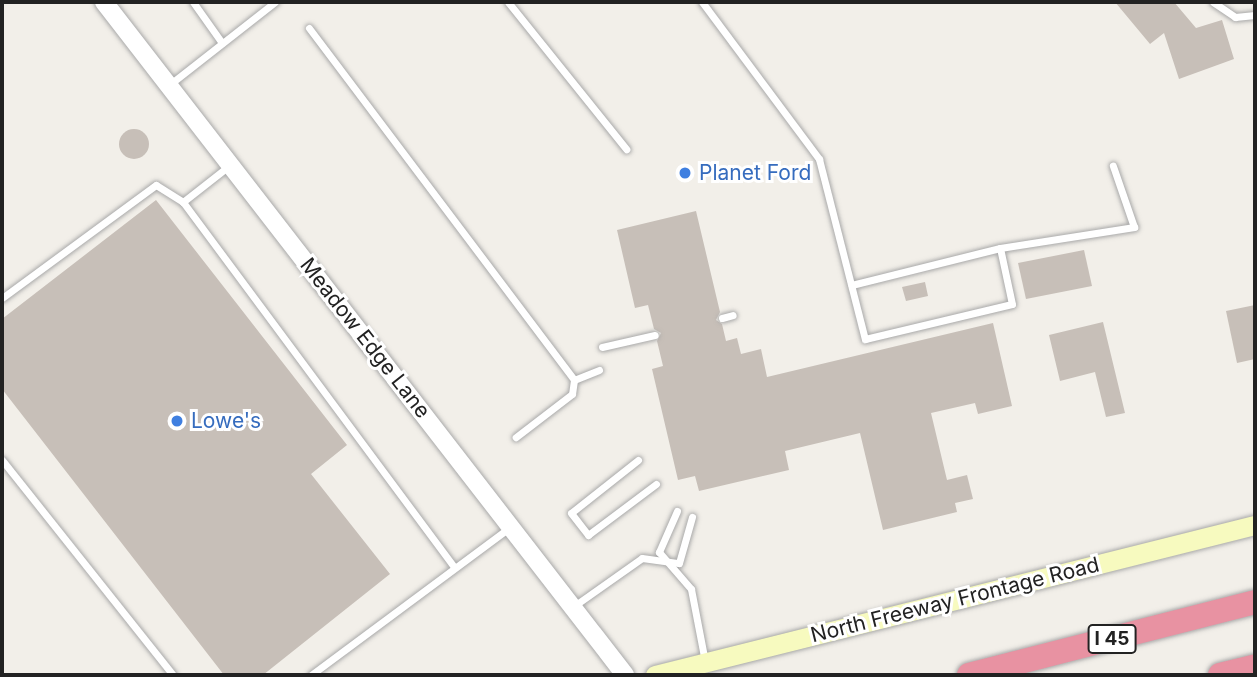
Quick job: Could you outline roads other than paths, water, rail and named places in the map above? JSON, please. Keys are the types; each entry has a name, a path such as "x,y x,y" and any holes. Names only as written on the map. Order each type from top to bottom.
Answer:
{"highway":[{"name":"I 45","path":"969,675 1255,602"},
{"path":"1220,675 1255,666"}],"main road":[{"name":"North Freeway Frontage Road","path":"655,675 1255,525"}],"street":[{"name":"Meadow Edge Lane","path":"104,2 625,675"}],"lane":[{"path":"192,2 222,43"},
{"path":"169,85 275,2"},
{"path":"508,2 626,149"},
{"path":"702,2 819,159 865,339 1012,304 1000,248"},
{"path":"1213,2 1236,17 1255,15"},
{"path":"309,28 575,380 572,394 516,437"},
{"path":"183,202 231,164"},
{"path":"852,285 1000,248 1134,227 1112,166"},
{"path":"2,298 156,185 183,202 454,566"},
{"path":"722,318 733,315"},
{"path":"601,347 655,335"},
{"path":"575,380 599,370"},
{"path":"2,460 173,675"},
{"path":"638,460 571,513 588,535 656,484"},
{"path":"677,511 659,552 691,589 705,662"},
{"path":"573,606 642,558 679,563 692,517"},
{"path":"311,675 454,566 511,527"}],"place":[{"name":"Planet Ford","path":"685,173"},
{"name":"Lowe's","path":"177,421"}]}
